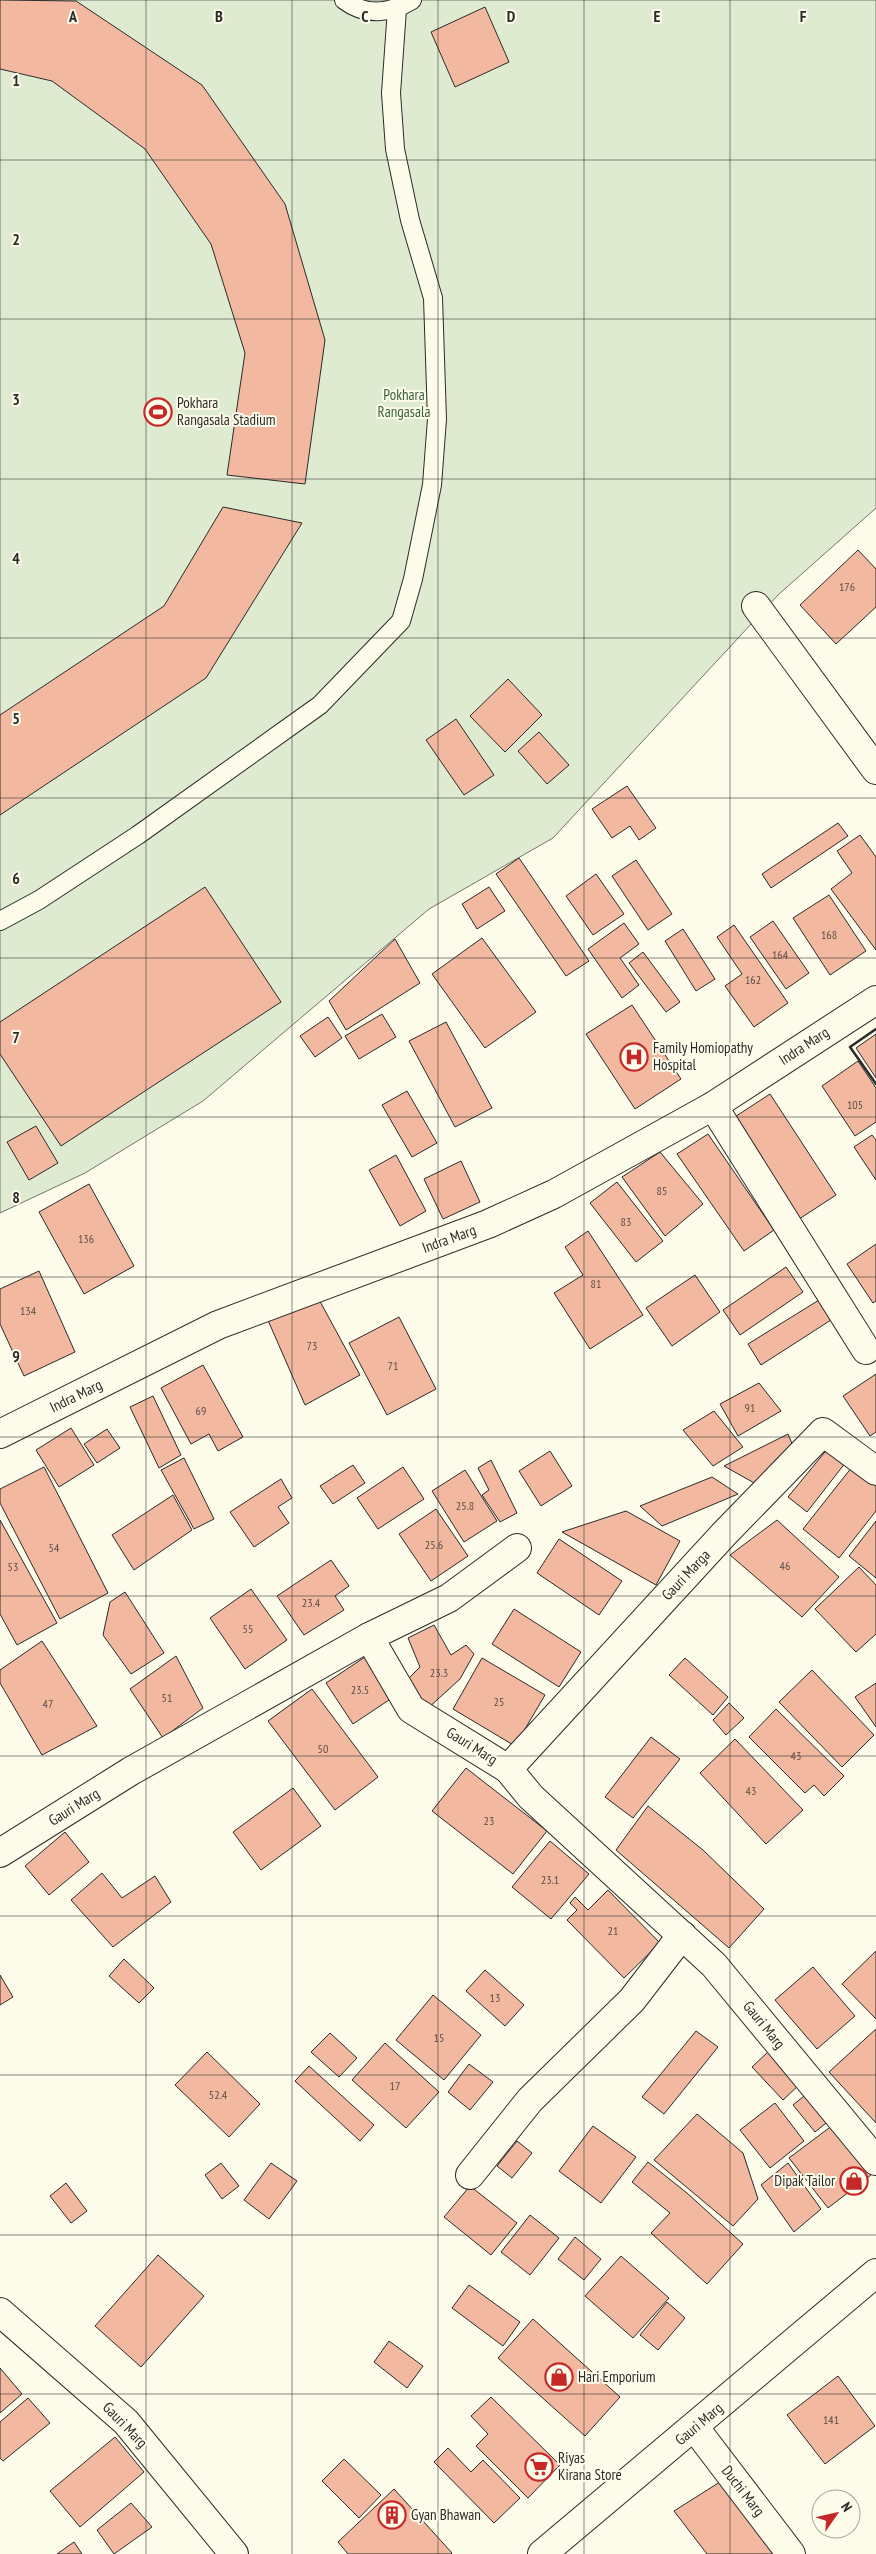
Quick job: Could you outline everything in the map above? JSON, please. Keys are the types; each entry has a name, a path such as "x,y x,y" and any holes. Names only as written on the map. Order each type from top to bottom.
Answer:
{"street":[{"path":"756,606 876,770"},
{"name":"Indra Marg","path":"0,1434 218,1324 505,1217 554,1194 712,1106 876,1000"},
{"path":"712,1106 866,1350"},
{"name":"Gauri Marga","path":"508,1769 724,1534 823,1432 876,1471"},
{"path":"369,1638 449,1598 517,1548"},
{"name":"Gauri Marg","path":"0,1853 131,1771 369,1638 411,1709 508,1769 531,1797 714,1965 876,2161"},
{"path":"470,2175 530,2100 632,2000 682,1935"},
{"name":"Gauri Marg","path":"542,2554 876,2273"},
{"name":"Gauri Marg","path":"0,2312 126,2422 234,2554"},
{"name":"Duchi Marg","path":"694,2428 791,2554"}],"lane":[{"path":"0,921 39,900 138,835 320,705 401,620 413,579 432,485 437,420 433,298 410,220 395,149 391,93 405,4 380,12 363,10 344,0"}],"green space":[{"name":"Pokhara Rangasala","path":"0,0 876,0 876,508 778,595 553,838 429,909 203,1101 85,1173 0,1213"}],"building":[{"path":"0,0 76,1 202,85 285,204 325,340 305,484 227,475 245,353 211,244 145,149 52,81 0,69"},
{"path":"485,7 509,62 455,87 431,32"},
{"path":"223,507 302,523 206,678 0,815 0,715 164,606"},
{"path":"858,550 876,569 876,607 836,644 800,605"},
{"path":"508,679 542,715 505,752 470,716"},
{"path":"456,719 494,775 464,795 426,740"},
{"path":"539,732 569,765 547,784 518,751"},
{"path":"627,786 656,828 639,840 630,826 612,838 592,809"},
{"path":"838,823 848,836 771,888 762,874"},
{"path":"860,835 876,857 876,950 831,889 852,873 837,851"},
{"path":"519,858 589,961 566,976 496,874"},
{"path":"636,860 672,914 648,930 612,876"},
{"path":"596,874 624,914 593,935 566,896"},
{"path":"205,887 281,1002 61,1146 0,1054 0,1022"},
{"path":"489,887 505,911 477,929 462,904"},
{"path":"829,895 866,951 830,975 793,918"},
{"path":"773,921 809,973 786,989 750,937"},
{"path":"624,923 639,944 620,958 639,985 622,998 588,949"},
{"path":"734,925 788,1003 754,1027 725,986 742,974 717,937"},
{"path":"683,929 715,979 696,991 665,941"},
{"path":"482,938 536,1012 485,1048 432,974"},
{"path":"395,939 420,983 346,1030 329,1001"},
{"path":"643,952 680,1002 666,1012 629,963"},
{"name":"Family Homiopathy Hospital","path":"632,1005 681,1079 635,1109 586,1034"},
{"path":"382,1014 396,1037 359,1059 345,1036"},
{"path":"328,1017 342,1038 315,1057 300,1036"},
{"path":"446,1022 492,1108 455,1127 409,1041"},
{"path":"876,1034 876,1078 856,1048"},
{"path":"858,1061 876,1088 876,1122 855,1136 822,1086"},
{"path":"407,1091 437,1143 412,1157 382,1105"},
{"path":"770,1094 836,1195 793,1223 727,1122"},
{"path":"36,1126 58,1163 29,1180 7,1142"},
{"path":"708,1134 774,1230 744,1251 677,1154"},
{"path":"872,1135 876,1140 876,1180 854,1147"},
{"path":"660,1152 703,1204 665,1236 622,1177"},
{"path":"396,1155 426,1211 400,1226 369,1170"},
{"path":"461,1161 480,1202 443,1219 424,1179"},
{"path":"617,1182 663,1241 636,1262 590,1203"},
{"path":"89,1184 134,1266 84,1294 39,1212"},
{"path":"588,1231 643,1315 590,1349 554,1293 583,1275 565,1247"},
{"path":"876,1244 876,1301 873,1303 847,1264"},
{"path":"786,1267 803,1292 740,1335 723,1310"},
{"path":"39,1271 75,1352 24,1376 0,1324 0,1289"},
{"path":"695,1275 720,1312 672,1346 646,1308"},
{"path":"316,1294 360,1375 305,1405 267,1318"},
{"path":"819,1300 831,1320 761,1365 748,1344"},
{"path":"399,1317 436,1389 387,1415 349,1343"},
{"path":"203,1365 243,1437 218,1451 209,1434 191,1444 161,1388"},
{"path":"876,1374 876,1432 870,1436 843,1396"},
{"path":"759,1383 781,1411 738,1436 720,1404"},
{"path":"153,1396 181,1455 159,1468 130,1407"},
{"path":"714,1411 743,1447 713,1466 683,1430"},
{"path":"71,1428 94,1465 59,1487 36,1450"},
{"path":"107,1429 120,1448 97,1463 84,1444"},
{"path":"788,1434 795,1451 756,1484 724,1466"},
{"path":"829,1447 846,1462 807,1512 788,1497"},
{"path":"550,1451 572,1486 541,1506 519,1471"},
{"path":"184,1458 214,1519 194,1529 161,1470"},
{"path":"491,1460 517,1513 500,1522 482,1495 489,1490 478,1468"},
{"path":"353,1465 365,1483 333,1504 320,1486"},
{"path":"44,1467 108,1593 60,1619 0,1503 0,1489"},
{"path":"403,1467 424,1499 378,1529 357,1498"},
{"path":"852,1467 876,1486 876,1511 839,1558 803,1529"},
{"path":"465,1470 497,1521 464,1542 432,1491"},
{"path":"712,1477 738,1494 662,1526 640,1506"},
{"path":"281,1479 292,1498 278,1507 289,1523 254,1547 230,1512"},
{"path":"173,1495 192,1530 134,1570 112,1535"},
{"path":"436,1509 468,1556 431,1581 399,1534"},
{"path":"626,1511 680,1541 656,1585 562,1532"},
{"path":"0,1520 57,1623 17,1645 0,1614"},
{"path":"777,1520 839,1577 802,1617 730,1555"},
{"path":"876,1521 876,1578 849,1556"},
{"path":"559,1539 622,1581 599,1615 537,1573"},
{"path":"331,1560 349,1586 335,1596 344,1610 304,1635 277,1596"},
{"path":"859,1567 876,1585 876,1634 856,1652 815,1609"},
{"path":"251,1589 287,1640 245,1669 210,1618"},
{"path":"125,1592 164,1653 131,1674 103,1635 110,1602"},
{"path":"514,1609 581,1652 559,1687 492,1644"},
{"path":"434,1625 451,1655 466,1645 474,1654 460,1679 426,1710 406,1681 420,1667 408,1638"},
{"path":"42,1641 97,1726 42,1755 0,1683 0,1670"},
{"path":"368,1655 395,1696 353,1724 326,1683"},
{"path":"176,1656 203,1708 163,1738 130,1689"},
{"path":"482,1658 545,1695 515,1746 453,1709"},
{"path":"685,1658 728,1697 713,1715 669,1675"},
{"path":"812,1670 874,1735 842,1767 779,1702"},
{"path":"876,1683 876,1727 855,1697"},
{"path":"312,1689 378,1777 335,1810 268,1721"},
{"path":"729,1703 744,1718 726,1735 713,1720"},
{"path":"776,1709 844,1776 824,1796 814,1785 805,1793 749,1737"},
{"path":"651,1737 680,1759 633,1818 605,1797"},
{"path":"735,1739 803,1810 766,1844 700,1773"},
{"path":"466,1768 547,1831 513,1874 432,1811"},
{"path":"293,1788 321,1826 261,1870 233,1832"},
{"path":"648,1806 703,1850 764,1909 729,1948 616,1850"},
{"path":"65,1832 89,1862 49,1895 25,1866"},
{"path":"550,1841 589,1874 551,1919 512,1887"},
{"path":"102,1873 122,1898 155,1876 171,1902 113,1947 71,1900"},
{"path":"608,1890 660,1943 624,1978 567,1920 577,1910 570,1903 575,1897 588,1910"},
{"path":"876,1951 876,2019 842,1984"},
{"path":"124,1959 154,1988 139,2003 109,1976"},
{"path":"813,1967 855,2016 817,2049 775,2000"},
{"path":"485,1970 524,2005 505,2026 466,1991"},
{"path":"0,1975 13,1997 0,2005"},
{"path":"433,1995 481,2035 444,2080 396,2040"},
{"path":"876,2029 876,2123 829,2072"},
{"path":"696,2031 718,2047 664,2114 642,2097"},
{"path":"330,2033 357,2058 339,2077 311,2052"},
{"path":"385,2043 439,2092 406,2128 352,2080"},
{"path":"770,2050 801,2083 783,2100 752,2067"},
{"path":"207,2052 260,2104 229,2137 175,2085"},
{"path":"469,2064 493,2082 470,2110 448,2092"},
{"path":"309,2066 374,2125 360,2141 295,2081"},
{"path":"809,2092 831,2119 815,2132 793,2105"},
{"path":"775,2103 804,2141 770,2168 740,2130"},
{"path":"697,2114 743,2153 758,2199 733,2226 654,2160"},
{"path":"833,2125 871,2175 828,2208 789,2158"},
{"path":"593,2126 636,2157 601,2203 559,2171"},
{"path":"517,2141 532,2153 512,2178 497,2166"},
{"path":"648,2162 687,2193 743,2244 707,2284 651,2233 670,2213 632,2182"},
{"path":"221,2163 239,2186 222,2199 205,2175"},
{"path":"271,2163 297,2181 269,2219 244,2200"},
{"path":"788,2163 821,2209 794,2232 761,2185"},
{"path":"66,2183 87,2211 71,2223 50,2196"},
{"path":"470,2186 517,2223 491,2255 444,2217"},
{"path":"530,2215 559,2238 530,2275 501,2252"},
{"path":"575,2237 601,2259 584,2280 558,2259"},
{"path":"158,2255 204,2296 141,2367 95,2326"},
{"path":"621,2256 669,2298 633,2338 585,2296"},
{"path":"469,2285 520,2322 503,2346 452,2308"},
{"path":"667,2302 685,2318 658,2350 640,2335"},
{"name":"Hari Emporium","path":"533,2319 620,2397 585,2436 498,2358"},
{"path":"389,2341 423,2366 407,2388 374,2362"},
{"path":"0,2368 22,2394 0,2413"},
{"path":"838,2376 875,2426 825,2464 787,2415"},
{"path":"491,2397 560,2465 528,2498 476,2446 488,2434 471,2416"},
{"path":"28,2398 50,2423 3,2461 0,2458 0,2422"},
{"path":"115,2437 144,2472 80,2527 50,2491"},
{"path":"448,2448 471,2472 483,2460 520,2498 494,2523 434,2462"},
{"path":"344,2459 381,2495 359,2518 322,2481"},
{"path":"723,2480 781,2554 707,2554 674,2511"},
{"name":"Gyan Bhawan","path":"394,2489 451,2554 348,2554 338,2542"},
{"path":"131,2503 152,2527 114,2554 97,2530"},
{"path":"74,2542 82,2554 57,2554"}],"wall":[{"path":"876,1029 850,1047 876,1084"}],"place":[{"name":"Pokhara Rangasala Stadium","path":"158,412"},
{"name":"Family Homiopathy Hospital","path":"634,1057"},
{"name":"Dipak Tailor","path":"854,2181"},
{"name":"Hari Emporium","path":"559,2377"},
{"name":"Riyas Kirana Store","path":"539,2467"},
{"name":"Gyan Bhawan","path":"392,2515"}]}
